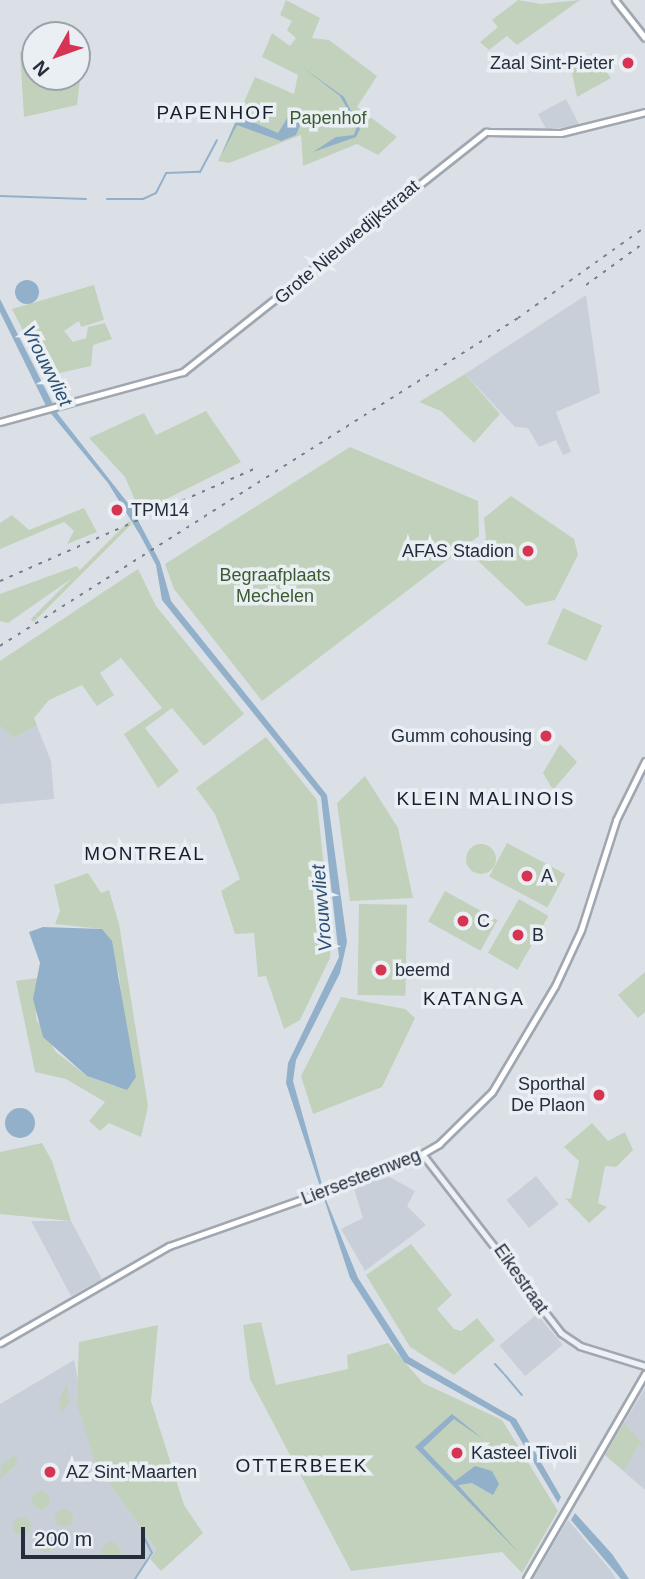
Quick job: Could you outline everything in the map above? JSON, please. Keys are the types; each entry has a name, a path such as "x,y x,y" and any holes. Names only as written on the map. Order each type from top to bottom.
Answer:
{"main road":[{"path":"615,0 645,38"},
{"name":"Grote Nieuwedijkstraat","path":"0,422 58,403 183,372 486,132 561,133 645,112"},
{"name":"Liersesteenweg","path":"0,1343 160,1251 424,1155 484,1103 524,1042 575,946 608,840 645,761"},
{"path":"526,1579 645,1374"}],"street":[{"name":"Eikestraat","path":"424,1155 561,1333 580,1346 645,1366"}],"shaded area":[{"path":"566,99 580,126 546,129 538,114"},
{"path":"586,295 600,393 556,412 571,452 563,455 556,440 539,447 528,428 515,427 465,374"},
{"path":"0,726 13,738 37,726 51,761 54,799 0,804"},
{"path":"384,1174 415,1191 407,1206 426,1225 365,1271 341,1229 363,1218 353,1186"},
{"path":"536,1176 559,1204 529,1228 506,1200"},
{"path":"31,1221 71,1221 102,1279 71,1296"},
{"path":"537,1314 563,1345 525,1376 499,1345"},
{"name":"AZ Sint-Maarten","path":"74,1360 95,1463 156,1549 135,1579 0,1579 0,1404"},
{"path":"645,1388 645,1490 605,1455"},
{"path":"568,1520 612,1572 616,1579 533,1579"}],"green space":[{"name":"Papenhof","path":"286,0 320,18 312,38 329,40 377,76 357,107 397,137 378,155 357,144 303,166 301,135 229,163 218,161 255,77 294,94 298,75 262,57 272,33 290,46 296,38 287,30 292,21 280,15"},
{"path":"518,0 541,4 580,0 517,45 507,36 489,50 480,42 498,27 492,20"},
{"path":"593,53 611,78 577,97 571,68"},
{"path":"22,91 79,91 77,105 24,117"},
{"path":"94,285 104,320 81,327 79,321 64,331 73,342 86,338 88,327 105,323 112,339 93,345 91,366 46,376 12,309"},
{"path":"465,374 500,414 474,443 441,411 419,402"},
{"path":"206,411 241,462 140,512 125,477 89,438 144,413 156,435"},
{"name":"Begraafplaats Mechelen","path":"350,447 478,501 479,536 262,701 174,589 165,564"},
{"name":"AFAS Stadion","path":"511,496 574,539 578,555 555,600 526,606 476,559 486,538 484,518"},
{"path":"84,508 97,532 67,544 74,531 64,522 0,549 0,523 12,515 29,530"},
{"path":"129,521 132,524 34,622 31,619"},
{"path":"77,566 81,572 8,623 0,621 0,594"},
{"path":"138,569 156,606 244,714 204,746 172,708 145,728 179,771 158,788 124,734 162,708 121,658 100,673 114,695 97,706 82,685 49,700 34,718 37,726 13,738 0,726 0,661"},
{"path":"563,608 602,625 586,661 547,644"},
{"path":"266,737 317,800 331,937 330,958 300,1020 284,1029 266,976 258,977 254,933 235,934 221,891 240,879 215,814 196,788"},
{"path":"560,744 577,762 553,790 543,773"},
{"path":"365,776 398,828 413,898 350,901 337,803"},
{"name":"A","path":"507,843 565,874 547,908 489,877"},
{"path":"481,844 487,845 495,853 495,865 487,873 481,874 475,873 467,865 466,859 467,853 475,845"},
{"path":"88,873 101,893 109,890 119,924 148,1106 141,1137 109,1123 100,1131 89,1121 105,1102 66,1079 35,1072 16,981 37,978 36,1019 56,1052 87,1076 115,1086 123,1012 119,974 102,929 55,924 60,911 54,885"},
{"name":"C","path":"445,891 497,920 481,951 428,922"},
{"name":"B","path":"519,899 548,916 517,970 488,953"},
{"name":"beemd","path":"359,904 407,905 405,996 357,995"},
{"path":"645,972 645,1012 638,1018 618,995"},
{"path":"341,997 405,1009 415,1018 382,1087 313,1114 301,1076"},
{"path":"592,1123 608,1141 625,1132 633,1150 616,1167 605,1166 598,1203 607,1207 589,1223 565,1198 571,1199 579,1161 564,1147"},
{"path":"42,1143 52,1161 71,1221 0,1214 0,1152"},
{"path":"411,1244 452,1295 437,1309 454,1329 461,1331 477,1318 495,1340 454,1375 410,1347 366,1275"},
{"path":"261,1322 276,1385 348,1369 347,1355 388,1343 423,1383 502,1420 558,1511 522,1573 502,1552 351,1571 250,1379 243,1325"},
{"path":"158,1325 151,1401 184,1505 203,1533 161,1571 150,1559 156,1549 95,1463 78,1407 79,1342"},
{"path":"67,1382 69,1402 62,1413 59,1400"},
{"path":"624,1423 645,1447 639,1444 624,1471 605,1455"},
{"path":"14,1455 18,1462 0,1479 1,1465"},
{"path":"37,1491 45,1491 50,1500 48,1507 37,1509 32,1504 32,1496"},
{"path":"60,1509 68,1509 73,1518 71,1525 60,1527 55,1522 55,1514"},
{"path":"18,1517 26,1517 31,1526 29,1533 18,1535 13,1530 13,1522"},
{"path":"42,1534 50,1534 55,1543 53,1550 42,1552 37,1547 37,1539"},
{"path":"107,1542 115,1542 120,1551 118,1558 107,1560 102,1555 102,1547"}],"water":[{"path":"302,67 344,97 360,129 356,137 313,152 336,137 354,135 357,126 340,96"},
{"path":"291,112 301,123 296,135 281,141 237,125 221,156 238,116 278,133"},
{"path":"27,280 36,283 39,292 36,301 27,304 18,301 15,292 18,283"},
{"path":"0,299 58,414 131,507 160,562 171,601 327,795 347,942 340,973 296,1060 293,1081 327,1202 358,1278 409,1357 516,1419 561,1497 558,1503 510,1422 404,1362 350,1278 286,1083 288,1063 339,957 321,797 162,600 156,565 140,535 108,483 48,410 0,312"},
{"path":"43,927 102,929 112,941 136,1077 127,1090 87,1076 43,1037 33,999 40,963 29,932"},
{"path":"20,1108 31,1112 35,1123 31,1134 20,1138 9,1134 5,1123 9,1112"},
{"path":"452,1414 483,1439 454,1419 423,1448 455,1481 475,1466 492,1471 499,1484 493,1495 472,1483 458,1485 521,1555 415,1447"},
{"path":"575,1513 612,1554 629,1579 621,1579 571,1520"}],"waterway":[{"path":"107,199 143,199 156,193 166,173 200,172 217,140"},
{"path":"0,196 86,199"},
{"path":"495,1364 504,1374"},
{"path":"505,1375 522,1395"},
{"path":"135,1579 152,1553 144,1537"}],"railway":[{"path":"0,646 518,318 645,227"},
{"path":"586,285 645,242"},
{"path":"0,581 256,468"}],"place":[{"name":"Zaal Sint-Pieter","path":"628,63"},
{"name":"TPM14","path":"117,510"},
{"name":"AFAS Stadion","path":"528,551"},
{"name":"Gumm cohousing","path":"546,736"},
{"name":"A","path":"527,876"},
{"name":"C","path":"463,921"},
{"name":"B","path":"518,935"},
{"name":"beemd","path":"381,970"},
{"name":"Sporthal De Plaon","path":"599,1095"},
{"name":"Kasteel Tivoli","path":"457,1453"},
{"name":"AZ Sint-Maarten","path":"50,1472"}],"district":[{"name":"PAPENHOF","path":"216,113"},
{"name":"KLEIN MALINOIS","path":"486,799"},
{"name":"MONTREAL","path":"145,854"},
{"name":"KATANGA","path":"474,999"},
{"name":"OTTERBEEK","path":"302,1466"}],"water label":[{"name":"Vrouwvliet","path":"47,366"},
{"name":"Vrouwvliet","path":"322,908"}]}
